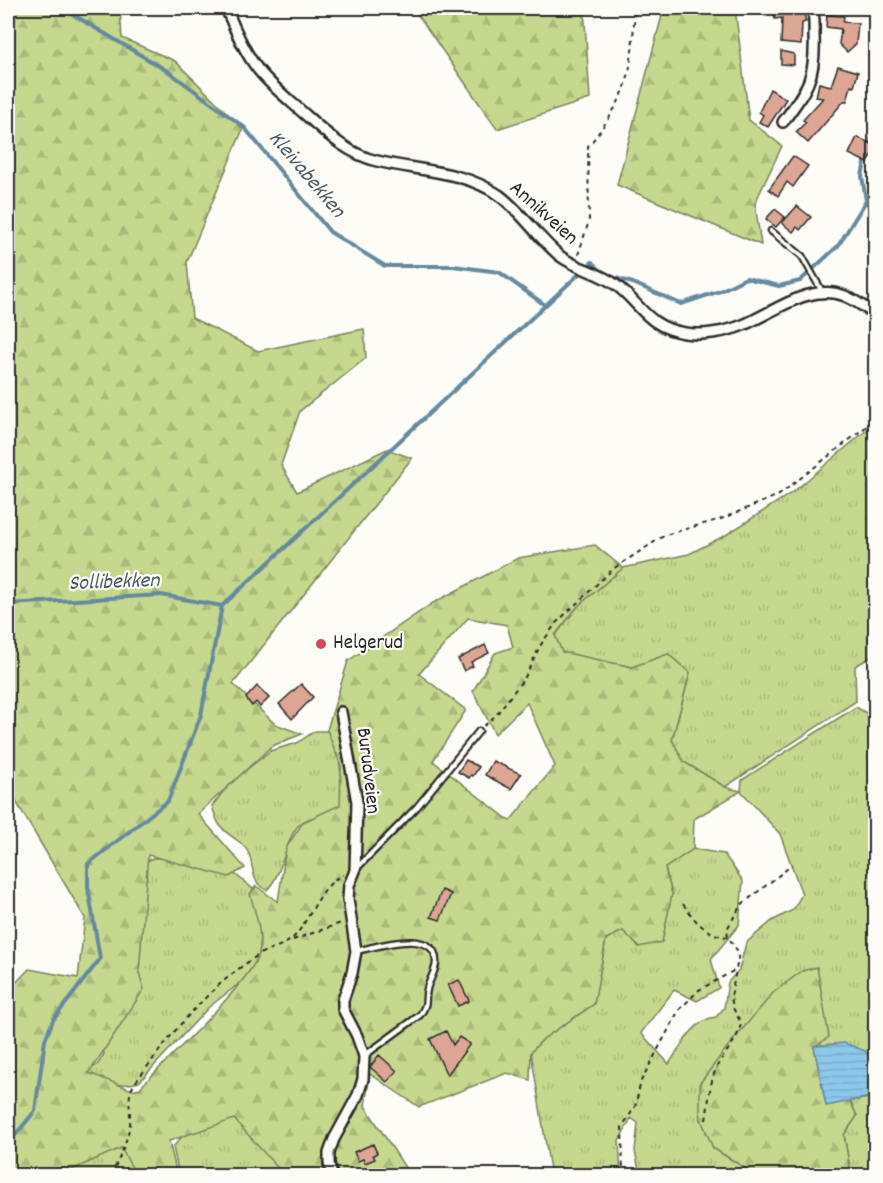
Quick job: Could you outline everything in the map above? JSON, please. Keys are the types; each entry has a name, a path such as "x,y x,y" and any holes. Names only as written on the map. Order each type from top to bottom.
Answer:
{"street":[{"name":"Annikveien","path":"226,8 255,67 271,84 338,142 359,155 376,161 450,174 483,186 513,207 546,243 575,266 615,284 651,319 667,329 687,334 715,332 742,326 796,300 823,293"},
{"path":"783,122 805,93 811,80 815,56 816,9"},
{"path":"823,293 844,296 876,315"},
{"name":"Burudveien","path":"332,1176 329,1153 358,1095 363,1079 364,1056 343,1009 343,1000 356,951 348,899 349,885 355,871 357,802 341,712"}],"lane":[{"path":"771,231 795,249 807,264 823,293"},
{"name":"Burudveien","path":"355,871 417,807 479,731"},
{"path":"356,951 420,941 432,950 436,960 434,974 426,990 425,1007 420,1015 364,1056"}],"path":[{"path":"575,266 589,221 588,146 598,135 625,87 633,41 635,8"},
{"path":"479,731 496,715 525,677 540,646 556,623 613,569 664,535 721,519 779,495 876,419"},
{"path":"706,1120 716,1068 736,1039 741,1023 733,1008 731,997 739,953 728,937 727,929 741,905 792,865"},
{"path":"289,942 299,932 324,891 337,877 355,871"},
{"path":"683,904 704,929 718,936 728,937"},
{"path":"111,1176 126,1140 130,1122 130,1095 133,1087 156,1054 194,1009 259,954 352,918"},
{"path":"622,1176 622,1126 635,1107 641,1081 679,1010 699,990 737,969"},
{"path":"8,986 12,982"}],"green space":[{"path":"8,8 120,8 122,38 175,61 243,129 187,262 192,318 258,351 364,329 366,358 300,411 281,465 297,492 387,449 412,458 233,684 275,724 302,734 272,746 198,814 245,868 229,877 148,855 139,973 144,989 89,1073 132,1090 140,1088 225,1001 253,966 259,953 260,938 250,894 256,886 278,902 286,848 303,822 340,805 341,766 327,730 348,661 433,603 518,558 595,545 623,568 578,606 555,635 562,652 632,667 668,654 690,673 672,740 684,762 725,787 741,791 694,819 693,849 665,868 672,894 662,942 639,947 623,931 606,939 594,1004 543,1039 531,1052 530,1080 507,1073 419,1107 370,1074 365,1106 410,1175 284,1175 234,1119 169,1141 177,1175 136,1175 121,1148 60,1175 8,1175 8,991 29,969 78,978 85,918 8,788","holes":["468,618 507,625 513,647 495,653 473,691 495,734 527,703 555,766 510,821 433,761 466,710 419,674"]},
{"path":"413,8 584,8 590,99 497,129"},
{"path":"664,8 735,8 749,120 782,146 755,203 761,245 617,185"},
{"path":"875,423 875,655 855,666 856,701 725,787 684,762 672,740 690,673 668,654 632,667 562,653 555,636 578,606 623,568 689,554 726,535 793,492"},
{"path":"856,707 871,716 875,713 875,1063 861,1050 848,1045 814,1046 774,992 700,1083 713,1148 756,1175 640,1175 635,1151 638,1123 631,1118 619,1141 621,1175 551,1176 531,1052 543,1039 594,1004 606,939 623,931 672,894 665,868 693,849 724,854 743,881 739,925 711,959 719,988 697,1001 674,990 641,1033 669,1064 694,1028 716,1017 724,1008 728,982 739,970 746,943 772,921 793,910 802,894 780,834 741,791 742,780"},
{"path":"315,731 328,731 338,750 344,801 332,811 307,819 297,827 292,834 277,875 267,890 258,884 246,849 222,828 212,806 230,783 270,751 297,743"},
{"path":"183,857 231,871 259,894 268,939 254,972 209,1007 139,1082 109,1085 85,1081 80,1078 98,1064 104,1054 102,1042 132,869 153,858"},
{"path":"817,967 829,1037 814,1047 826,1105 850,1101 857,1116 844,1135 851,1175 756,1175 713,1148 700,1117 700,1083 774,992 802,971"},
{"path":"875,1090 875,1175 851,1175 844,1135 857,1116 850,1101 870,1098"},
{"path":"237,1112 290,1175 179,1175 173,1147 186,1132"},
{"path":"118,1144 156,1176 56,1176"}],"water":[{"path":"844,1043 865,1051 875,1063 875,1090 870,1097 826,1106 814,1046"}],"building":[{"path":"772,8 789,8 790,12 803,9 806,22 802,23 801,45 781,43 782,18 775,19"},
{"path":"827,15 844,16 843,22 858,23 856,44 847,52 839,44 841,29 826,27"},
{"path":"781,51 794,54 794,65 781,64"},
{"path":"838,66 858,72 854,87 851,86 847,101 844,101 808,143 796,132 806,122 803,120 823,98 816,97 819,83 831,86"},
{"path":"770,89 786,99 768,127 759,122 763,115 759,112"},
{"path":"857,137 876,146 868,163 849,154"},
{"path":"793,156 808,166 793,187 787,182 778,196 769,189"},
{"path":"797,206 811,217 800,230 797,227 793,232 782,223"},
{"path":"775,209 785,217 776,227 766,219"},
{"path":"485,645 489,653 471,662 473,666 464,671 458,659"},
{"path":"301,684 313,697 292,719 279,704"},
{"path":"257,686 269,698 260,707 256,702 252,706 246,698"},
{"path":"466,760 479,767 469,778 458,772"},
{"path":"493,761 521,774 511,789 485,775"},
{"path":"442,890 451,894 440,920 431,917"},
{"path":"459,980 469,1001 458,1006 448,985"},
{"path":"446,1031 453,1045 459,1037 470,1044 447,1075 430,1039"},
{"path":"379,1055 397,1071 387,1082 370,1067"},
{"path":"373,1144 377,1153 373,1155 375,1159 365,1163 363,1159 358,1161 354,1152"}],"waterway":[{"name":"Kleivabekken","path":"62,8 169,72 244,127 330,232 385,266 453,266 499,272 545,305"},
{"path":"869,147 876,122"},
{"path":"8,1144 35,1111 45,1040 53,1020 100,959 88,887 88,864 168,801 201,715 222,606 592,262 605,275 633,283 681,304 720,291 746,278 779,286 800,281 838,246 866,201 862,176 866,157"},
{"path":"866,201 876,215"},
{"name":"Sollibekken","path":"8,604 161,595 222,606"}],"place":[{"name":"Helgerud","path":"321,644"}]}
